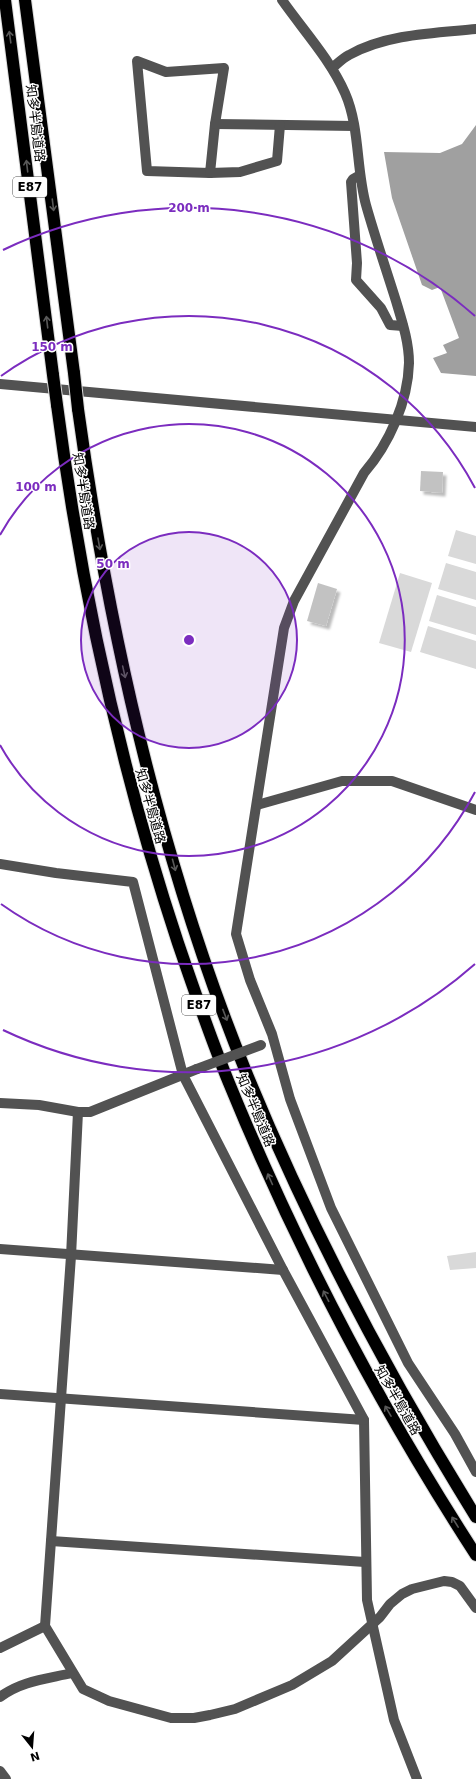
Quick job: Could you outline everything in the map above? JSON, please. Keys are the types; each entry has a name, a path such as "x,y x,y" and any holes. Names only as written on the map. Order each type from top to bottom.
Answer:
{"highway":[{"name":"知多半島道路","path":"5,0 53,375 72,507 96,639 121,751 159,885 193,988 228,1080 307,1260 356,1356 404,1440 476,1555"},
{"name":"知多半島道路","path":"25,0 92,506 116,634 141,746 178,880 246,1072 326,1250 374,1344 418,1422 476,1517"}],"street":[{"path":"282,0 332,68 345,94 354,126 360,175 366,206 403,326 409,363 406,383 397,418 379,456 364,473 294,601 284,628 236,934 250,980 272,1034 290,1099 331,1208 408,1363 455,1434 476,1472"},
{"path":"332,68 348,55 372,45 405,38 476,29"},
{"path":"210,173 215,124 224,68 166,72 137,61 147,171 210,173 240,172 277,161 280,125"},
{"path":"215,124 354,126"},
{"path":"360,175 351,182 357,263 356,280 381,308 390,325 403,326"},
{"path":"0,384 476,426"},
{"path":"257,804 342,782 392,781 476,810"},
{"path":"0,864 56,873 133,882 183,1075 283,1270 364,1420 365,1562 367,1600 371,1625 377,1644 394,1720 417,1779"},
{"path":"0,1103 39,1104 78,1112 90,1112 261,1045 272,1034"},
{"path":"78,1112 71,1256 45,1626 83,1689 110,1701 171,1718 210,1716 234,1709 292,1685 332,1661 402,1594 412,1589 444,1580 452,1582 460,1586 476,1608"},
{"path":"0,1249 71,1256 283,1270"},
{"path":"0,1394 364,1420"},
{"path":"51,1541 365,1562"},
{"path":"0,1648 45,1626"},
{"path":"0,1698 8,1691 30,1681 72,1673"},
{"path":"0,1771 6,1779"}],"shaded area":[{"path":"476,125 476,376 441,373 433,358 447,353 443,345 459,338 440,287 432,290 422,285 392,198 384,152 440,153 462,144"},
{"path":"456,530 476,536 476,564 448,556"},
{"path":"446,563 476,572 476,600 438,589"},
{"path":"400,573 432,583 411,652 379,643"},
{"path":"437,595 476,607 476,635 429,621"},
{"path":"428,626 476,641 476,669 420,652"},
{"path":"476,1252 476,1268 450,1270 447,1256"}],"building":[{"path":"421,471 443,472 442,493 420,491"},
{"path":"318,583 337,589 326,626 307,621"}]}
